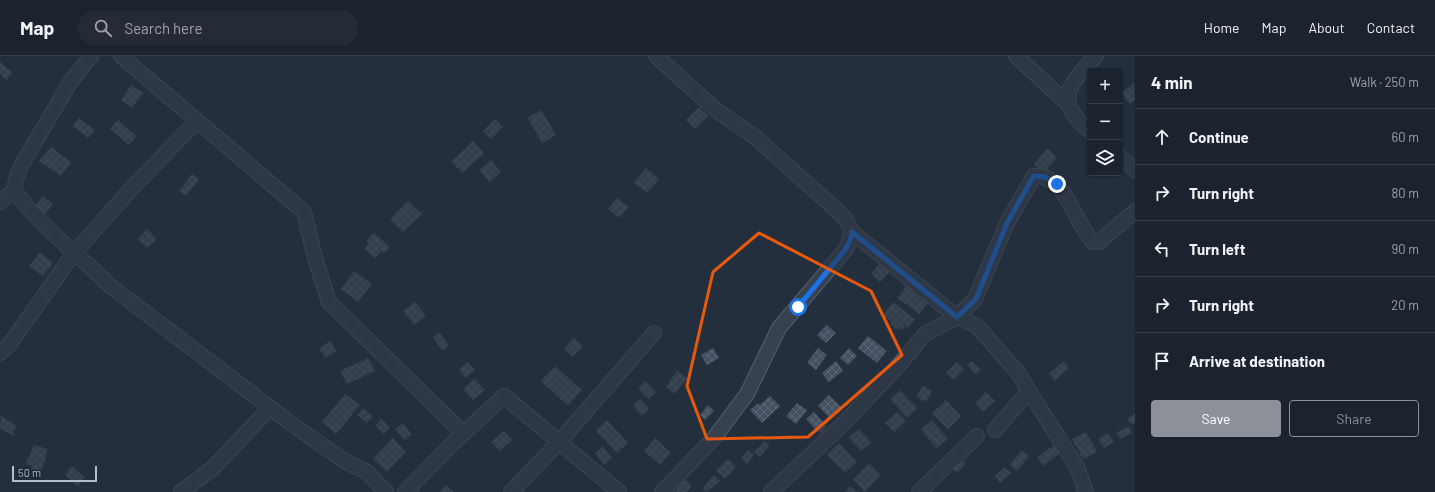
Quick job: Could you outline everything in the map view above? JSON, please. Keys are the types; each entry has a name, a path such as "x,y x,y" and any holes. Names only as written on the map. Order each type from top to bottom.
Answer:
{"street":[{"path":"90,56 72,81 28,151 16,180 15,190 40,222 74,253 91,266 109,285 270,408 346,462 367,472 386,492"},
{"path":"121,56 304,212 315,258 329,302 463,433"},
{"path":"656,56 716,110 755,137 836,210 850,224 852,232 850,241 845,250 779,328 747,394 714,438 662,492"},
{"path":"1016,56 1068,104 1073,114 1087,128"},
{"path":"1068,104 1067,94 1070,86 1096,56"},
{"path":"0,353 9,345 74,253 197,121"},
{"path":"1123,160 1135,170"},
{"path":"771,492 846,421 898,366 925,334 957,317 976,299 1007,223 1034,176 1045,177 1057,184 1089,238 1096,243 1135,211"},
{"path":"0,202 15,190"},
{"path":"852,232 957,317 977,326 1019,374 1077,467 1086,492"},
{"path":"511,492 559,442 654,333"},
{"path":"995,430 1029,391"},
{"path":"405,492 463,433 504,396 619,492"},
{"path":"182,492 213,468 270,408"},
{"path":"919,492 977,436"}],"highlighted area":[{"path":"759,233 871,291 902,355 808,437 707,439 687,386 713,272"}],"building":[{"path":"0,62 13,73 6,80 0,74"},
{"path":"1134,83 1135,100 1130,104 1123,96 1123,92"},
{"path":"131,85 143,93 132,108 121,100"},
{"path":"699,107 708,116 695,129 686,120"},
{"path":"541,110 556,135 542,143 528,118"},
{"path":"79,118 95,130 88,138 73,126"},
{"path":"495,119 503,127 491,139 483,131"},
{"path":"118,120 136,136 129,145 110,129"},
{"path":"473,141 484,153 463,173 451,162"},
{"path":"51,147 71,162 61,176 39,161"},
{"path":"1047,148 1057,157 1044,173 1034,164"},
{"path":"491,160 501,172 489,182 479,170"},
{"path":"646,168 659,179 647,193 634,183"},
{"path":"192,174 199,179 186,196 179,191"},
{"path":"43,196 53,204 42,218 32,210"},
{"path":"617,198 629,207 619,218 608,209"},
{"path":"408,201 422,214 403,232 390,219"},
{"path":"147,229 157,239 147,248 138,239"},
{"path":"374,233 390,247 384,253 381,251 375,258 364,249 369,243 366,241"},
{"path":"40,252 53,263 43,276 29,266"},
{"path":"880,263 890,271 880,282 871,274"},
{"path":"354,271 372,284 358,302 341,289"},
{"path":"906,286 928,303 919,314 897,298"},
{"path":"415,302 426,316 414,325 403,311"},
{"path":"893,302 915,319 908,328 905,326 902,330 899,328 897,330 890,324 892,322 883,315"},
{"path":"827,325 836,333 826,343 817,335"},
{"path":"439,332 449,346 442,351 433,337"},
{"path":"868,336 887,351 877,363 858,348"},
{"path":"574,338 583,346 573,357 564,349"},
{"path":"330,341 337,351 326,358 319,349"},
{"path":"713,348 719,358 707,365 701,355"},
{"path":"818,348 827,355 816,370 807,363"},
{"path":"849,348 857,356 848,365 840,358"},
{"path":"368,358 375,371 347,384 340,371"},
{"path":"836,361 843,371 829,382 822,373"},
{"path":"972,361 981,370 976,375 967,365"},
{"path":"1064,361 1069,368 1055,381 1049,374"},
{"path":"467,362 475,370 466,378 459,370"},
{"path":"957,362 964,369 954,380 946,373"},
{"path":"555,366 582,390 568,406 541,381"},
{"path":"677,371 687,378 675,394 666,387"},
{"path":"474,379 485,390 473,400 463,389"},
{"path":"645,381 656,392 649,399 638,389"},
{"path":"922,386 932,391 926,402 916,397"},
{"path":"900,390 917,408 907,418 890,399"},
{"path":"986,392 995,401 983,412 975,403"},
{"path":"345,394 360,405 336,434 322,422"},
{"path":"829,395 841,407 830,418 818,406"},
{"path":"770,396 780,406 762,423 750,410 758,403 760,405"},
{"path":"640,399 649,409 642,416 633,406"},
{"path":"946,400 961,416 948,429 932,413"},
{"path":"797,403 807,410 796,424 786,416"},
{"path":"708,405 714,411 705,420 700,415"},
{"path":"363,408 373,416 367,423 357,415"},
{"path":"814,412 827,427 820,434 806,419"},
{"path":"897,412 906,421 894,432 885,423"},
{"path":"1135,413 1135,423 1132,425 1127,419"},
{"path":"1,416 17,426 13,432 15,434 13,436 0,428"},
{"path":"381,419 390,427 384,434 375,426"},
{"path":"607,420 628,443 617,453 596,431"},
{"path":"932,420 948,439 936,448 921,429"},
{"path":"403,423 412,435 404,440 395,429"},
{"path":"1129,426 1132,433 1120,439 1116,433"},
{"path":"859,429 871,442 861,451 849,438"},
{"path":"504,431 512,440 500,451 491,442"},
{"path":"1086,432 1097,452 1083,459 1072,439"},
{"path":"1107,433 1114,442 1104,448 1098,439"},
{"path":"393,438 406,452 387,472 373,459"},
{"path":"655,438 671,453 660,465 644,451"},
{"path":"765,441 770,445 760,457 754,452"},
{"path":"839,443 857,462 845,473 827,455"},
{"path":"34,445 48,449 41,473 31,470 32,466 26,464"},
{"path":"1054,445 1060,453 1043,466 1037,458"},
{"path":"603,446 612,458 604,465 595,453"},
{"path":"748,450 754,455 747,464 741,459"},
{"path":"1022,450 1029,456 1017,471 1010,464"},
{"path":"728,459 736,467 725,479 716,471"},
{"path":"961,459 966,464 957,473 952,468"},
{"path":"869,463 881,475 865,492 853,480"},
{"path":"72,466 85,477 78,486 65,475"},
{"path":"1005,467 1011,473 1000,483 995,476"},
{"path":"714,475 720,481 707,492 703,488"},
{"path":"684,479 692,485 687,492 675,492"},
{"path":"445,485 454,492 440,492"},
{"path":"850,486 858,492 845,492"}],"route":[{"path":"798,307 845,250 850,241 852,232 957,317 976,299 1007,223 1034,176 1045,177 1057,184"}]}
